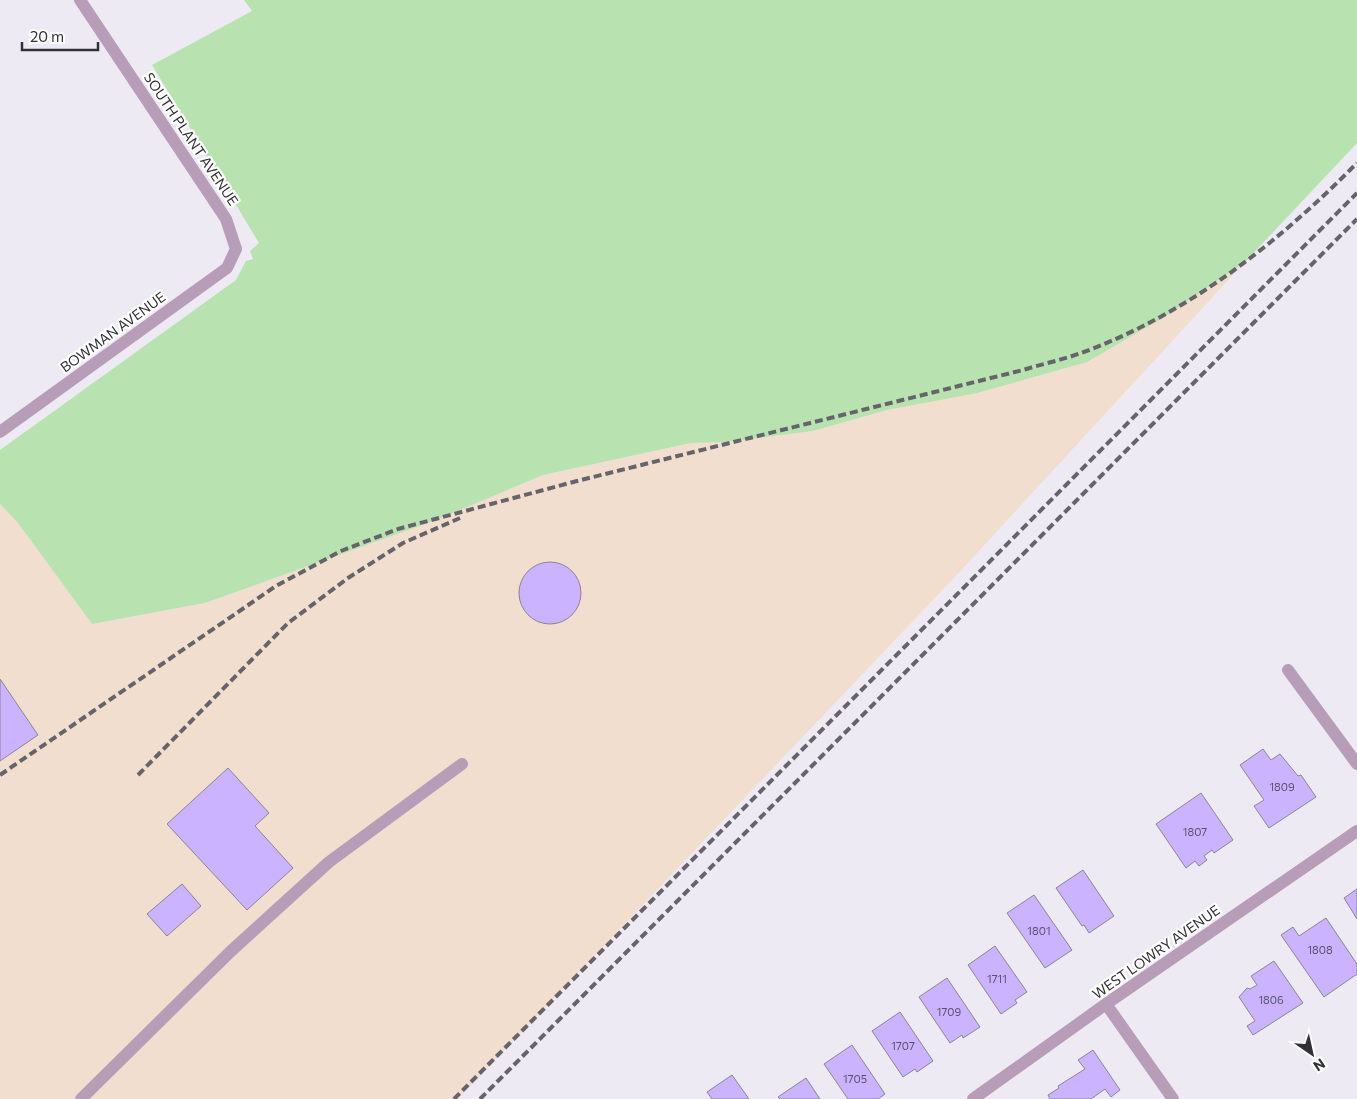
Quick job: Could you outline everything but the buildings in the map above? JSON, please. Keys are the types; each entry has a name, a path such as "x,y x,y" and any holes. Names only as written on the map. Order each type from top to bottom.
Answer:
{"street":[{"name":"SOUTH PLANT AVENUE","path":"80,0 226,219 236,249"},
{"name":"BOWMAN AVENUE","path":"0,432 227,268 236,249"},
{"path":"1288,670 1357,764"},
{"path":"82,1099 230,952 329,862 462,764"},
{"name":"WEST LOWRY AVENUE","path":"973,1099 1106,1004 1357,832"},
{"path":"1106,1004 1173,1099"}],"shaded area":[{"path":"1245,262 953,579 458,1099 0,1099 0,504 18,523 92,624 205,603 436,520 543,475 691,443 728,442 813,431 887,410 1166,316"}],"green space":[{"path":"244,0 1357,0 1357,143 1245,262 1166,316 1087,362 977,393 887,410 813,431 728,442 691,443 543,475 436,520 205,603 92,624 18,523 0,504 0,450 236,280 246,261 253,259 250,251 259,243 152,65 252,11"}],"railway":[{"path":"0,775 276,586 341,551 398,529 577,481 1023,370 1081,353 1120,337 1158,318 1195,297 1230,273 1296,221 1357,163"},
{"path":"454,1099 1357,193"},
{"path":"480,1099 1357,219"},
{"path":"138,775 288,623 348,578 403,543 460,518"}]}
